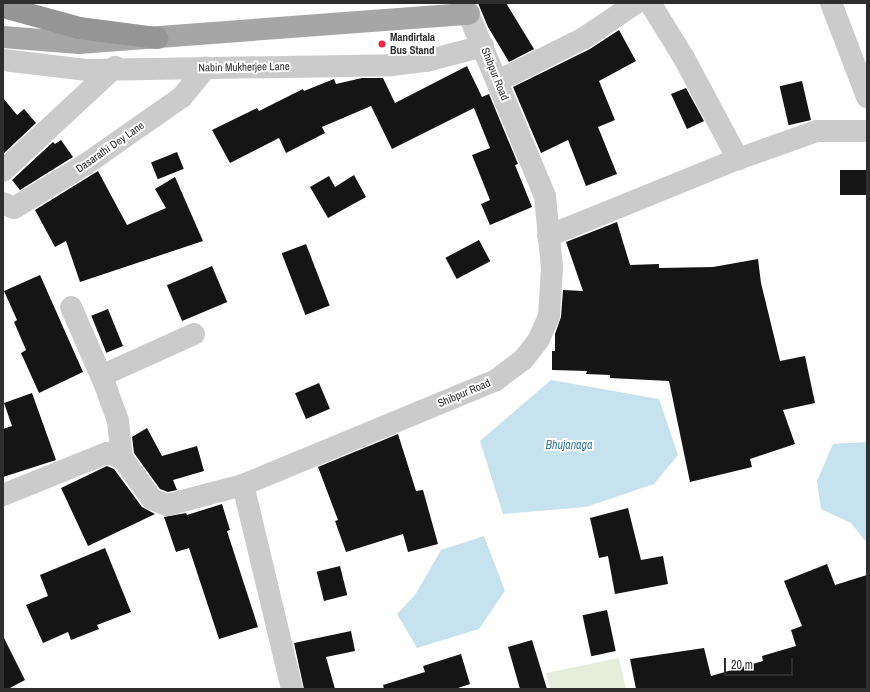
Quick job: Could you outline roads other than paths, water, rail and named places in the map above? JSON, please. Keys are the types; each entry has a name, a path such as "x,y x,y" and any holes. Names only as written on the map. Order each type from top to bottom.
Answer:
{"highway":[{"path":"3,7 79,28 157,38"}],"main road":[{"path":"3,37 79,44 157,38 466,8"}],"street":[{"path":"498,81 584,38 636,3"},
{"path":"650,3 684,58 738,158"},
{"path":"831,3 867,96"},
{"name":"Shibpur Road","path":"122,458 152,499 167,505 243,486 496,380 523,360 538,341 549,316 552,268 544,196 484,46 466,8"},
{"name":"Nabin Mukherjee Lane","path":"3,60 87,70 115,67 392,65 426,61 484,46"},
{"path":"3,171 115,67"},
{"name":"Dasarathi Dey Lane","path":"3,203 14,208 86,164 182,97 206,67"},
{"path":"548,236 738,158 817,131 867,131"},
{"path":"3,495 107,454 122,458 118,422 101,376 71,307"},
{"path":"101,376 194,334"},
{"path":"243,486 292,689"}],"water":[{"name":"Bhujanaga","path":"551,380 659,399 678,455 654,484 586,507 503,514 480,441"},
{"path":"867,442 867,543 851,523 821,509 817,481 833,444"},
{"path":"484,536 505,591 479,629 417,648 397,614 415,595 441,550"}],"place":[{"name":"Mandirtala Bus Stand","path":"382,44"}]}
